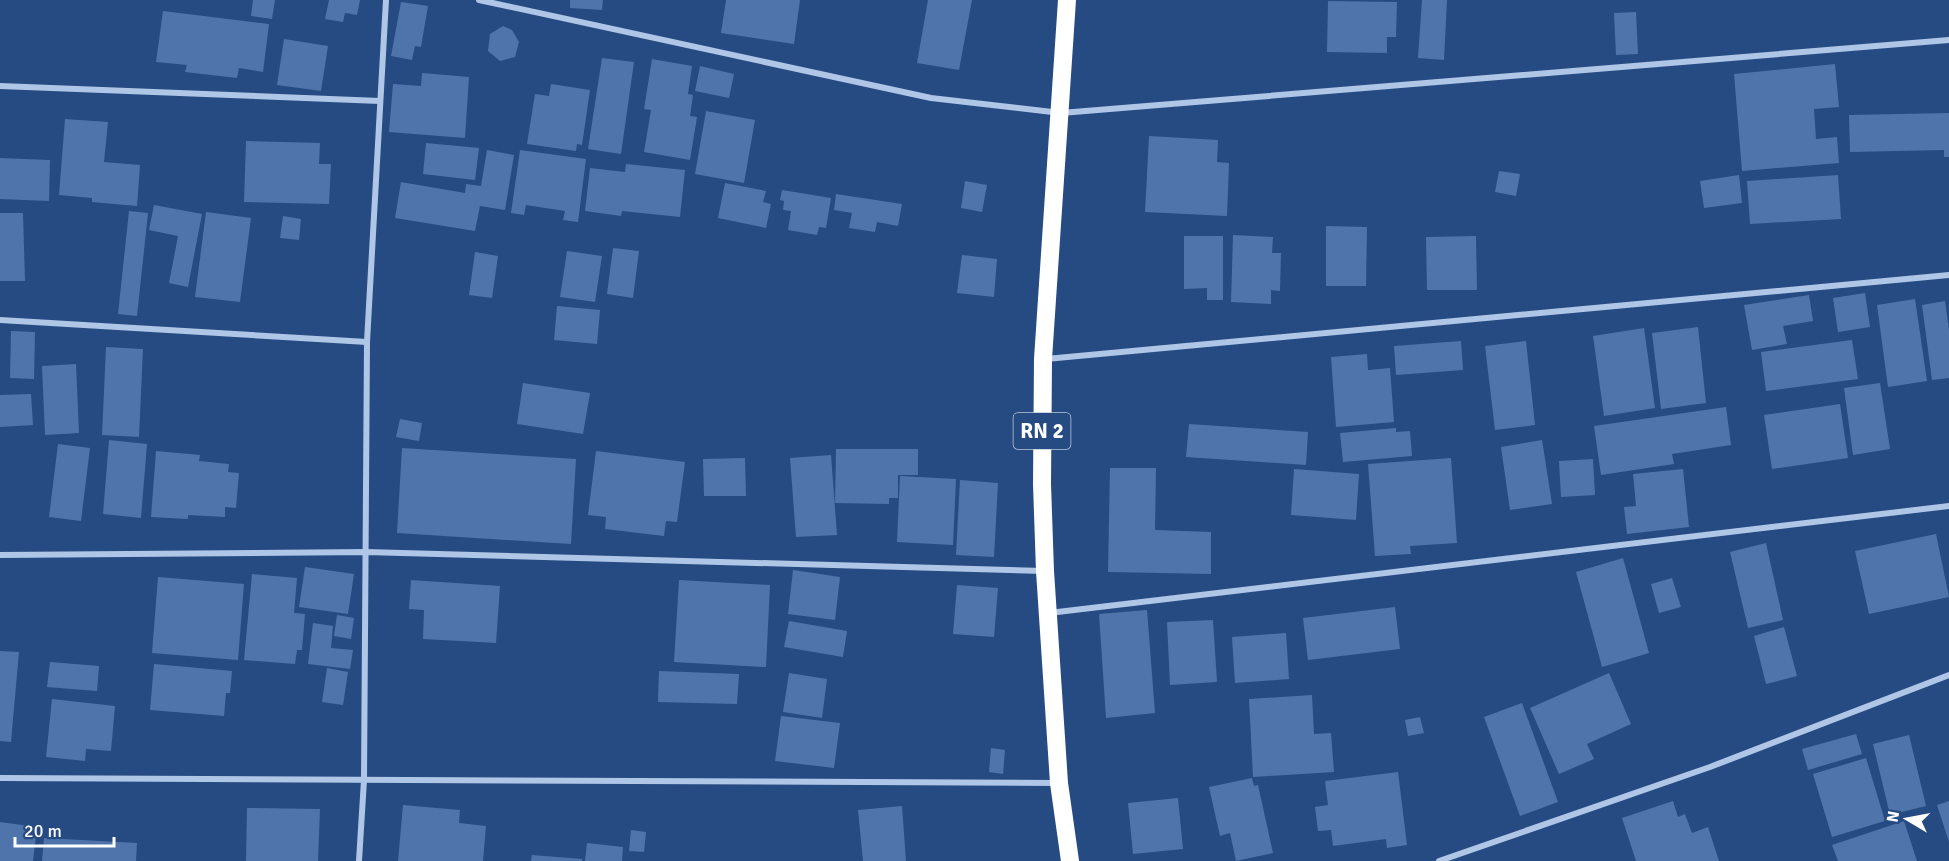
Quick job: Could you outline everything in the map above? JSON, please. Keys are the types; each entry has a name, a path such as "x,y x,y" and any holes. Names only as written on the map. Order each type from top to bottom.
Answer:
{"highway":[{"name":"RN 2","path":"1067,0 1043,359 1042,484 1045,571 1059,783 1070,861"}],"street":[{"path":"359,861 364,780 367,342 386,0"},
{"path":"479,0 931,98 1061,112 1949,40"},
{"path":"0,86 380,101"},
{"path":"1043,359 1949,275"},
{"path":"0,320 367,342"},
{"path":"1048,613 1949,506"},
{"path":"0,555 366,552 1045,571"},
{"path":"1439,861 1710,767 1949,675"},
{"path":"0,778 1059,783"}],"building":[{"path":"253,0 275,0 272,19 251,16"},
{"path":"329,0 360,0 357,15 345,13 343,22 325,19"},
{"path":"570,0 603,0 602,10 570,8"},
{"path":"726,0 800,0 794,44 721,33"},
{"path":"928,0 972,0 959,70 917,63"},
{"path":"1422,0 1447,0 1444,60 1418,58"},
{"path":"1328,1 1397,2 1396,37 1387,37 1387,53 1327,52"},
{"path":"401,2 428,6 421,47 415,46 412,60 391,56"},
{"path":"163,11 269,24 263,72 239,68 237,78 185,72 187,65 156,62"},
{"path":"1636,12 1638,54 1616,55 1614,13"},
{"path":"503,26 512,30 519,42 515,57 500,61 488,51 490,34"},
{"path":"284,39 328,46 321,91 277,85"},
{"path":"602,58 634,62 621,154 588,149"},
{"path":"652,59 692,66 688,94 693,95 690,116 697,117 690,160 644,152 651,110 644,109"},
{"path":"1835,64 1839,107 1814,109 1816,139 1837,137 1839,163 1742,171 1734,74"},
{"path":"700,66 734,74 729,98 695,91"},
{"path":"422,73 469,77 465,138 389,132 393,84 421,86"},
{"path":"551,84 590,90 582,145 577,144 576,151 527,144 535,94 549,96"},
{"path":"706,111 755,120 744,183 695,174"},
{"path":"1949,113 1949,157 1944,157 1944,150 1850,152 1849,115"},
{"path":"65,119 108,122 104,162 140,165 137,206 92,202 92,198 59,195"},
{"path":"1149,136 1218,140 1217,162 1229,163 1227,216 1145,212"},
{"path":"246,141 320,143 319,164 331,164 329,204 244,202"},
{"path":"426,143 479,148 475,180 423,174"},
{"path":"487,150 514,155 505,210 480,206 475,231 395,218 401,182 465,193 466,184 481,186"},
{"path":"520,150 586,159 578,222 563,220 565,211 526,205 524,215 511,213"},
{"path":"0,158 50,160 49,201 0,199"},
{"path":"626,164 685,170 680,217 622,211 621,216 585,211 590,168 625,172"},
{"path":"1499,171 1520,174 1516,196 1495,192"},
{"path":"1739,175 1742,203 1704,208 1700,181"},
{"path":"1838,175 1841,219 1750,224 1747,181"},
{"path":"965,181 987,185 982,212 961,208"},
{"path":"725,183 766,191 763,202 771,204 766,228 718,218"},
{"path":"782,190 831,198 826,228 819,227 817,235 788,230 791,211 783,210 784,201 780,200"},
{"path":"836,194 902,204 898,226 877,222 875,232 849,228 852,213 834,210"},
{"path":"154,205 202,214 188,287 169,283 178,236 149,230"},
{"path":"129,211 148,213 137,316 118,314"},
{"path":"206,212 251,218 240,302 195,297"},
{"path":"0,213 23,213 25,281 0,281"},
{"path":"283,216 301,219 299,240 280,238"},
{"path":"1326,226 1367,227 1366,286 1326,286"},
{"path":"1233,235 1273,237 1272,253 1281,253 1280,291 1271,290 1271,304 1231,302"},
{"path":"1184,236 1223,236 1223,300 1207,300 1207,288 1184,289"},
{"path":"1476,236 1477,290 1427,290 1426,237"},
{"path":"613,248 639,251 633,298 607,294"},
{"path":"567,251 602,256 595,302 560,297"},
{"path":"475,252 498,256 492,298 469,295"},
{"path":"962,255 997,259 994,297 957,293"},
{"path":"1865,293 1870,327 1838,332 1833,298"},
{"path":"1809,295 1813,321 1783,326 1787,344 1752,350 1744,305"},
{"path":"1915,299 1927,381 1888,387 1877,305"},
{"path":"1945,301 1949,330 1949,378 1932,380 1922,305"},
{"path":"557,306 600,310 597,344 554,340"},
{"path":"1698,327 1706,403 1661,409 1652,333"},
{"path":"1644,328 1655,408 1604,416 1593,336"},
{"path":"11,331 35,332 34,379 10,378"},
{"path":"1852,340 1858,379 1766,391 1761,352"},
{"path":"1461,341 1463,370 1396,375 1394,346"},
{"path":"1526,341 1535,425 1495,430 1485,346"},
{"path":"106,347 143,349 139,437 102,435"},
{"path":"1367,354 1368,370 1390,368 1394,422 1336,427 1331,357"},
{"path":"76,364 79,433 45,435 42,366"},
{"path":"523,383 590,393 583,434 517,424"},
{"path":"1880,383 1890,449 1853,455 1844,388"},
{"path":"31,394 33,425 0,427 0,395"},
{"path":"1840,404 1848,458 1772,469 1764,415"},
{"path":"1726,407 1731,445 1672,454 1674,464 1601,475 1594,426"},
{"path":"400,419 422,423 419,441 396,437"},
{"path":"1189,424 1308,432 1306,465 1186,457"},
{"path":"1396,428 1396,432 1410,431 1412,456 1343,462 1340,433"},
{"path":"109,440 147,444 141,518 103,514"},
{"path":"1542,440 1552,504 1510,510 1501,447"},
{"path":"58,444 90,448 81,521 49,517"},
{"path":"402,448 576,459 571,544 397,533"},
{"path":"836,449 918,449 918,475 898,475 898,498 889,498 889,504 835,503"},
{"path":"156,451 200,455 199,461 229,464 228,472 239,473 236,508 225,507 225,517 188,515 188,519 151,517"},
{"path":"596,451 685,462 677,522 666,521 664,536 605,529 606,517 588,515"},
{"path":"831,455 837,535 796,537 790,458"},
{"path":"745,458 746,496 704,496 703,459"},
{"path":"1451,458 1457,543 1410,546 1411,554 1375,556 1368,464"},
{"path":"1593,459 1595,495 1561,497 1559,461"},
{"path":"1110,468 1156,468 1155,530 1211,532 1211,574 1108,572"},
{"path":"1294,469 1359,474 1356,520 1291,515"},
{"path":"1683,469 1689,527 1627,534 1624,507 1636,506 1633,474"},
{"path":"900,476 956,479 953,545 897,542"},
{"path":"960,480 998,483 994,557 956,555"},
{"path":"1936,534 1949,597 1869,614 1855,551"},
{"path":"1766,543 1783,620 1748,628 1730,552"},
{"path":"1623,558 1649,653 1602,667 1576,572"},
{"path":"305,567 354,574 348,614 299,607"},
{"path":"793,570 840,577 835,620 788,614"},
{"path":"252,574 297,578 294,613 305,614 302,650 297,650 295,664 244,660"},
{"path":"158,577 244,584 238,660 152,653"},
{"path":"1672,578 1681,607 1659,613 1651,584"},
{"path":"411,580 500,586 496,643 423,639 424,610 409,609"},
{"path":"679,580 770,585 766,667 674,662"},
{"path":"957,585 998,588 994,637 953,634"},
{"path":"1395,607 1400,649 1308,660 1303,618"},
{"path":"1147,610 1155,713 1106,718 1099,614"},
{"path":"337,615 354,618 351,639 334,636"},
{"path":"1213,620 1217,682 1170,685 1167,622"},
{"path":"789,621 847,631 843,657 784,647"},
{"path":"313,623 333,626 331,648 353,650 350,669 308,664"},
{"path":"1784,627 1797,676 1766,684 1754,636"},
{"path":"1286,633 1289,679 1235,683 1232,637"},
{"path":"0,651 19,652 11,742 0,741"},
{"path":"50,662 99,666 97,691 47,687"},
{"path":"154,664 232,671 230,693 226,693 224,716 150,710"},
{"path":"327,668 348,672 343,705 322,702"},
{"path":"659,671 739,674 737,704 658,702"},
{"path":"789,673 827,679 822,718 783,712"},
{"path":"1609,673 1631,724 1587,744 1594,759 1559,774 1530,708"},
{"path":"1312,695 1314,734 1331,733 1334,772 1253,777 1249,699"},
{"path":"52,699 115,706 111,751 86,749 85,761 46,757"},
{"path":"1522,703 1558,802 1520,816 1484,717"},
{"path":"781,716 840,723 834,768 775,761"},
{"path":"1420,717 1424,733 1408,736 1405,720"},
{"path":"1856,734 1862,754 1808,770 1802,749"},
{"path":"1909,735 1926,806 1890,815 1873,744"},
{"path":"991,748 1005,750 1003,774 989,772"},
{"path":"1866,758 1885,821 1832,837 1813,774"},
{"path":"1398,772 1407,845 1387,848 1386,839 1333,846 1331,830 1318,831 1315,807 1328,805 1325,781"},
{"path":"1252,778 1254,786 1258,785 1273,853 1236,861 1230,833 1220,836 1209,787"},
{"path":"1178,798 1183,849 1133,854 1128,803"},
{"path":"1673,801 1678,817 1685,814 1692,833 1708,827 1719,861 1636,861 1622,818"},
{"path":"1949,801 1949,842 1937,805"},
{"path":"403,805 460,810 459,823 486,826 483,861 398,861"},
{"path":"902,806 906,861 863,861 858,810"},
{"path":"247,808 320,809 318,861 246,861"},
{"path":"1904,821 1917,861 1838,861 1832,845"},
{"path":"0,822 37,827 33,861 0,861"},
{"path":"631,830 646,832 644,852 629,851"},
{"path":"44,838 137,843 136,861 42,861"},
{"path":"587,843 623,847 622,861 585,861"},
{"path":"532,855 582,859 582,861 531,861"}]}
